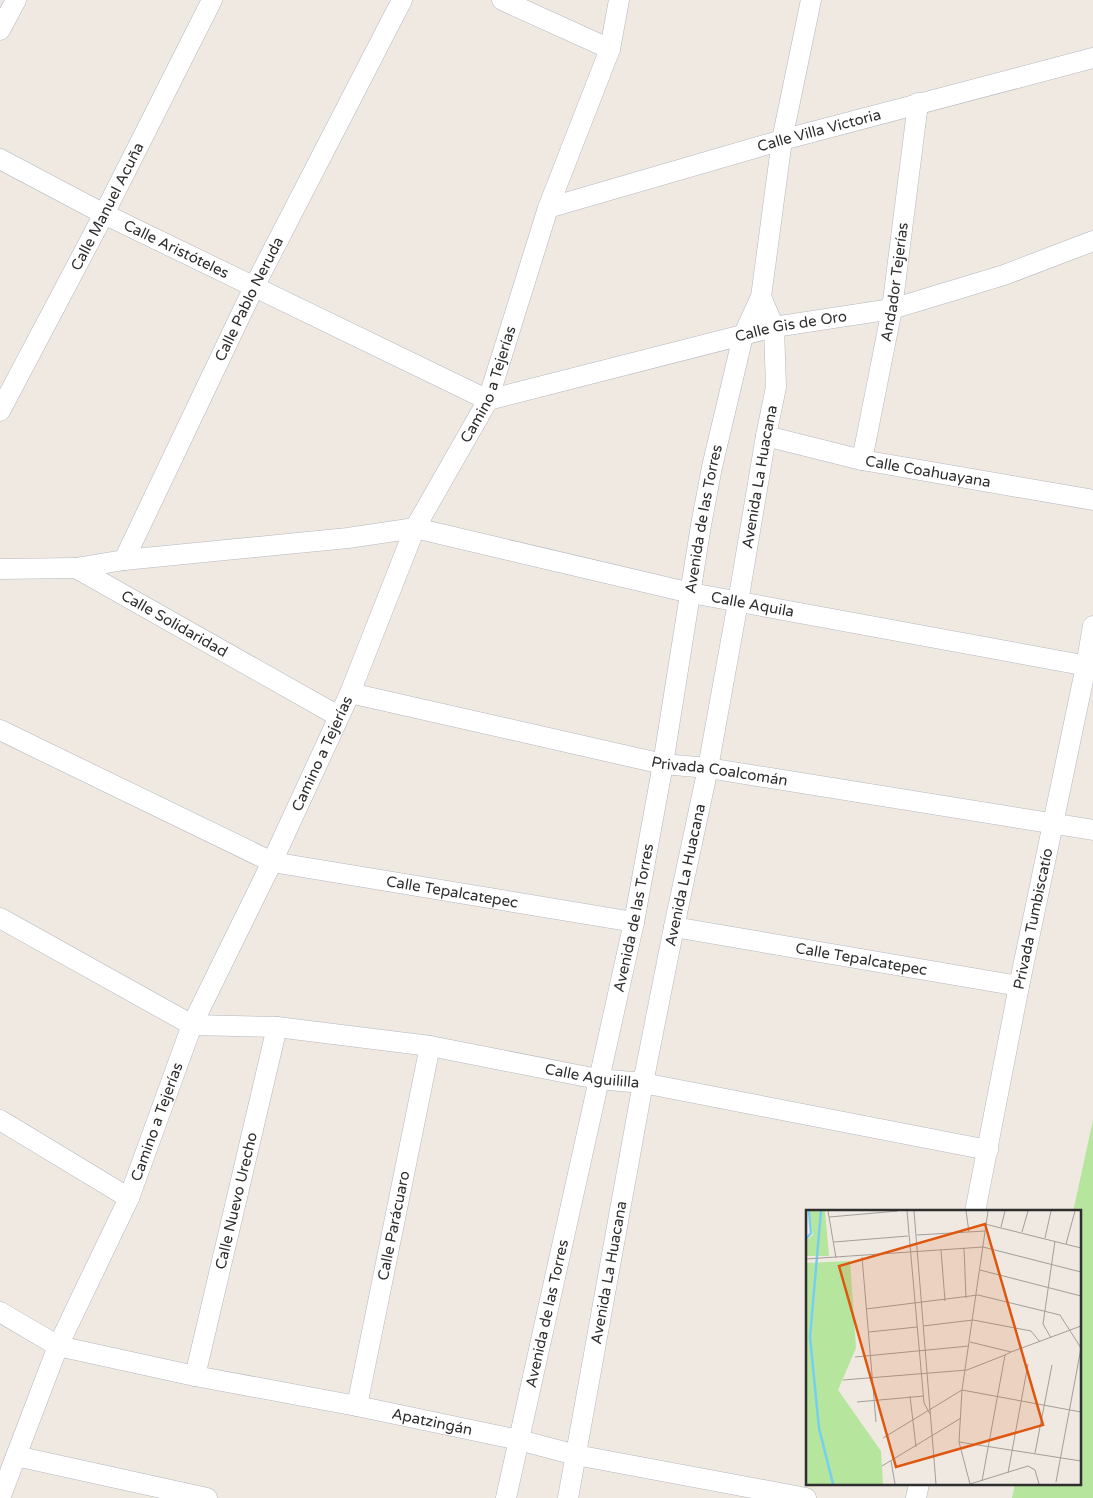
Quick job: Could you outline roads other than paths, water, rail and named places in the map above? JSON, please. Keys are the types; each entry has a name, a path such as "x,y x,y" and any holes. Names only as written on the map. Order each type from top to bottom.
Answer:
{"street":[{"path":"0,30 16,0"},
{"name":"Calle Manuel Acuña","path":"0,411 104,214 212,0"},
{"name":"Calle Pablo Neruda","path":"124,560 254,287 402,0"},
{"path":"502,0 610,49"},
{"name":"Camino a Tejerías","path":"0,1498 58,1346 129,1198 192,1025 272,862 350,693 415,528 488,400 548,208 610,49 619,0"},
{"path":"743,336 760,297 782,140 811,0"},
{"name":"Calle Villa Victoria","path":"548,208 782,140 1093,58"},
{"name":"Andador Tejerías","path":"862,460 892,309 918,103"},
{"name":"Calle Aristóteles","path":"0,159 104,214 488,400"},
{"name":"Calle Gis de Oro","path":"488,400 774,327 892,309 1004,276 1093,241"},
{"name":"Avenida La Huacana","path":"576,1455 644,1083 674,927 708,768 776,387 774,327 760,297"},
{"name":"Avenida de las Torres","path":"506,1498 634,922 663,764 701,525 712,467 743,336"},
{"name":"Calle Coahuayana","path":"766,436 862,460 1093,500"},
{"path":"0,569 76,568 124,560 348,538 415,528"},
{"name":"Calle Aquila","path":"415,528 691,593 1090,666"},
{"name":"Calle Solidaridad","path":"76,568 338,716"},
{"name":"Privada Tumbiscatío","path":"975,1210 1053,824 1090,666 1093,626"},
{"name":"Privada Coalcomán","path":"350,693 663,764 708,768 1093,830"},
{"name":"Calle Tepalcatepec","path":"0,730 272,862 634,922"},
{"path":"0,918 192,1025"},
{"name":"Calle Tepalcatepec","path":"674,927 1019,986"},
{"name":"Calle Aguililla","path":"192,1025 277,1026 430,1046 598,1079 644,1083 988,1150"},
{"name":"Calle Nuevo Urecho","path":"194,1376 277,1026"},
{"name":"Calle Parácuaro","path":"357,1406 430,1046"},
{"path":"0,1120 129,1198"},
{"name":"Apatzingán","path":"0,1312 58,1346 194,1376 357,1406 519,1440 576,1455 806,1498"},
{"path":"568,1498 576,1455"},
{"path":"16,1456 127,1489 207,1498"}]}
